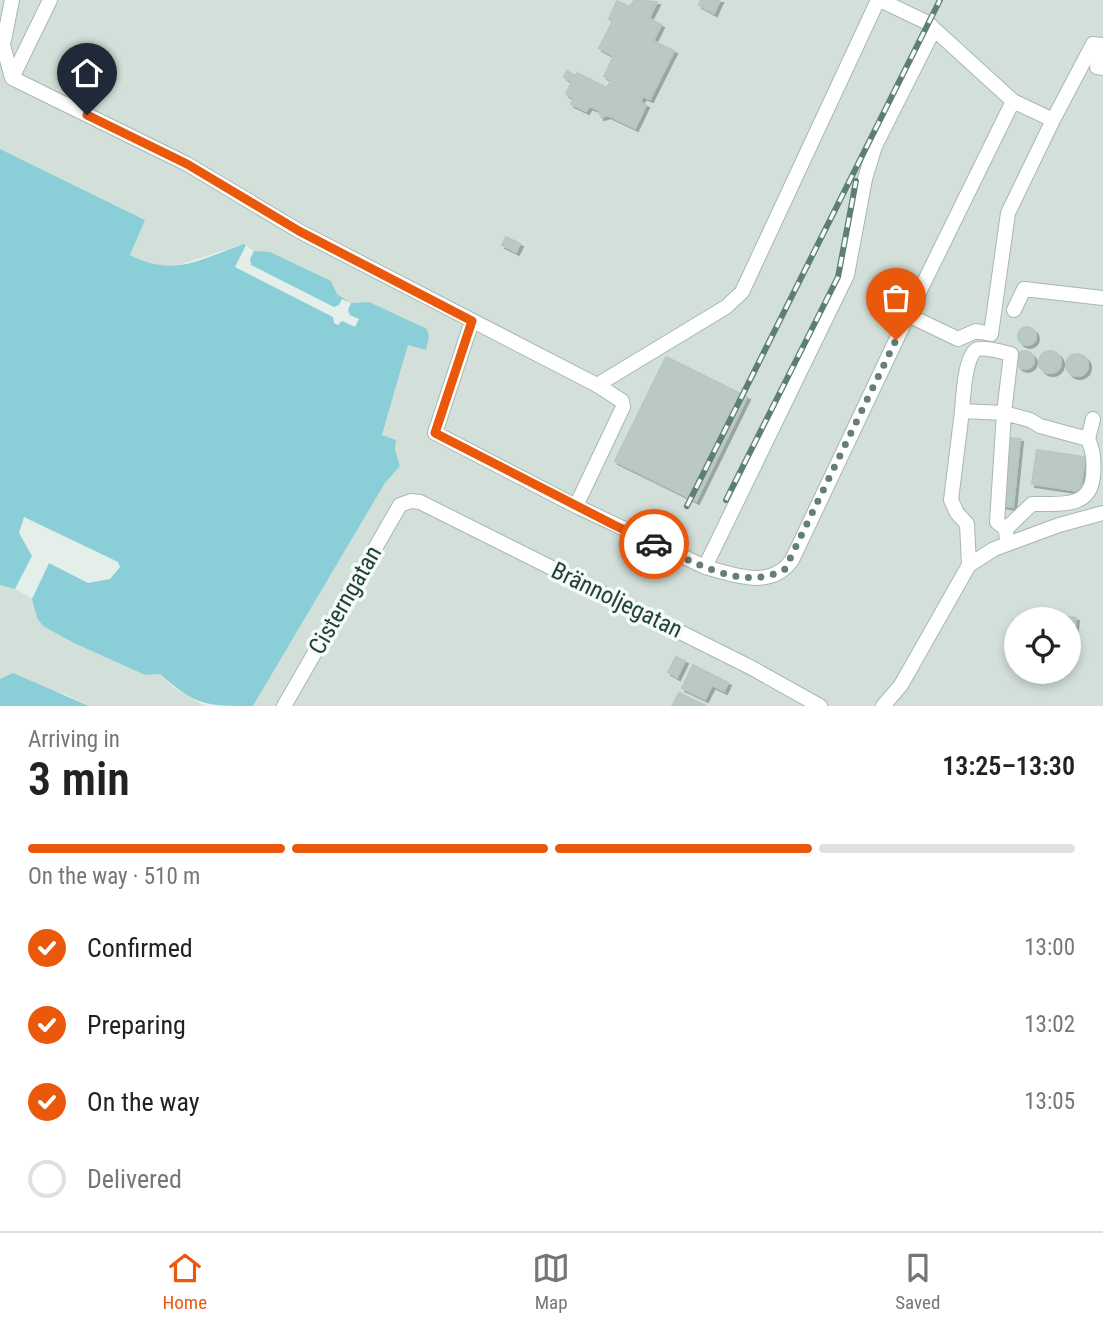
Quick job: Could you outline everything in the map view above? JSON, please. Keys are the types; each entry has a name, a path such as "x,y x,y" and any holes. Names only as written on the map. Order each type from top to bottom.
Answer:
{"lane":[{"path":"12,0 1,44 12,78 187,164 299,231 597,385 622,401 623,407 576,506"},
{"path":"12,78 50,0"},
{"path":"597,385 726,307 742,292 879,0 928,23 1013,101 1053,120"},
{"path":"705,567 847,275 864,179 875,146 934,29"},
{"path":"908,315 958,339 976,331 991,334 1008,213 1093,44 1103,47 1097,67 1103,68"},
{"path":"472,321 435,433 576,506 705,567 758,579 776,575 785,569 1013,101"},
{"path":"1014,310 1024,289 1103,298"},
{"path":"969,565 967,524 957,513 951,500 968,361 973,352 979,349 1011,354 997,522 1006,529 1007,544"},
{"path":"961,411 1004,413 1088,439"},
{"path":"1006,529 1032,504 1076,502 1088,496 1094,467 1093,452 1088,439 1093,419"},
{"name":"Brännoljegatan","path":"411,501 420,502 671,627 814,704"},
{"name":"Cisterngatan","path":"284,706 400,505 411,501"},
{"path":"883,706 901,685 969,565 994,548 1103,513"}],"shaded area":[{"path":"0,0 1103,0 1103,706 253,706 385,483 400,466 382,436 408,345 369,302 351,303 337,294 330,281 270,253 254,251 244,244 172,267 147,264 130,255 145,220 0,149"},
{"path":"0,585 15,589 32,599 37,618 74,643 145,675 160,674 174,688 205,706 89,706 65,694 0,679"}],"water":[{"path":"0,149 145,220 130,255 146,262 174,266 187,264 244,244 254,251 270,252 331,281 337,294 351,303 369,302 427,329 429,337 426,350 408,345 382,435 396,440 395,450 400,466 385,483 253,706 223,706 202,702 183,693 160,674 145,675 74,643 43,626 37,618 32,599 15,589 0,585"},
{"path":"13,673 89,706 0,706 0,679"}],"pier":[{"path":"246,245 254,251 250,259 251,265 334,307 339,305 342,299 351,303 348,310 350,315 359,319 355,327 342,321 338,325 334,323 333,317 235,267"},
{"path":"24,517 118,562 120,567 110,579 88,583 49,563 32,599 15,589 32,556 19,533"}],"building":[{"path":"635,0 657,2 649,18 661,25 653,41 674,51 650,99 643,96 640,102 646,105 635,128 608,115 601,117 599,110 589,106 586,111 571,104 574,98 566,94 572,82 564,77 567,71 575,76 577,73 607,88 611,80 604,76 614,56 599,48 613,21 609,19 617,1 629,7"},
{"path":"701,0 720,0 714,13 699,5"},
{"path":"506,237 520,244 516,252 502,245"},
{"path":"1023,327 1031,327 1036,336 1034,343 1023,345 1018,340 1018,332"},
{"path":"1025,351 1031,354 1034,360 1031,366 1025,369 1019,366 1016,360 1019,354"},
{"path":"1050,351 1058,354 1061,362 1058,370 1050,373 1042,370 1039,362 1042,354"},
{"path":"1077,354 1085,357 1088,365 1085,373 1077,376 1069,373 1066,365 1069,357"},
{"path":"666,357 747,397 696,501 615,461"},
{"path":"1008,438 1020,439 1013,507 1001,505"},
{"path":"1037,450 1085,457 1080,491 1032,484"},
{"path":"676,657 685,661 677,677 668,672"},
{"path":"693,665 728,683 724,691 712,685 705,699 682,688"},
{"path":"679,693 706,706 672,706"}],"railway":[{"path":"687,506 940,0"},
{"path":"726,500 838,277 856,181"}],"way so far":[{"path":"654,544 705,567 732,575 758,579 776,575 785,569 792,560 896,340"}],"route":[{"path":"87,115 187,164 299,231 472,321 435,433 654,544"}]}
